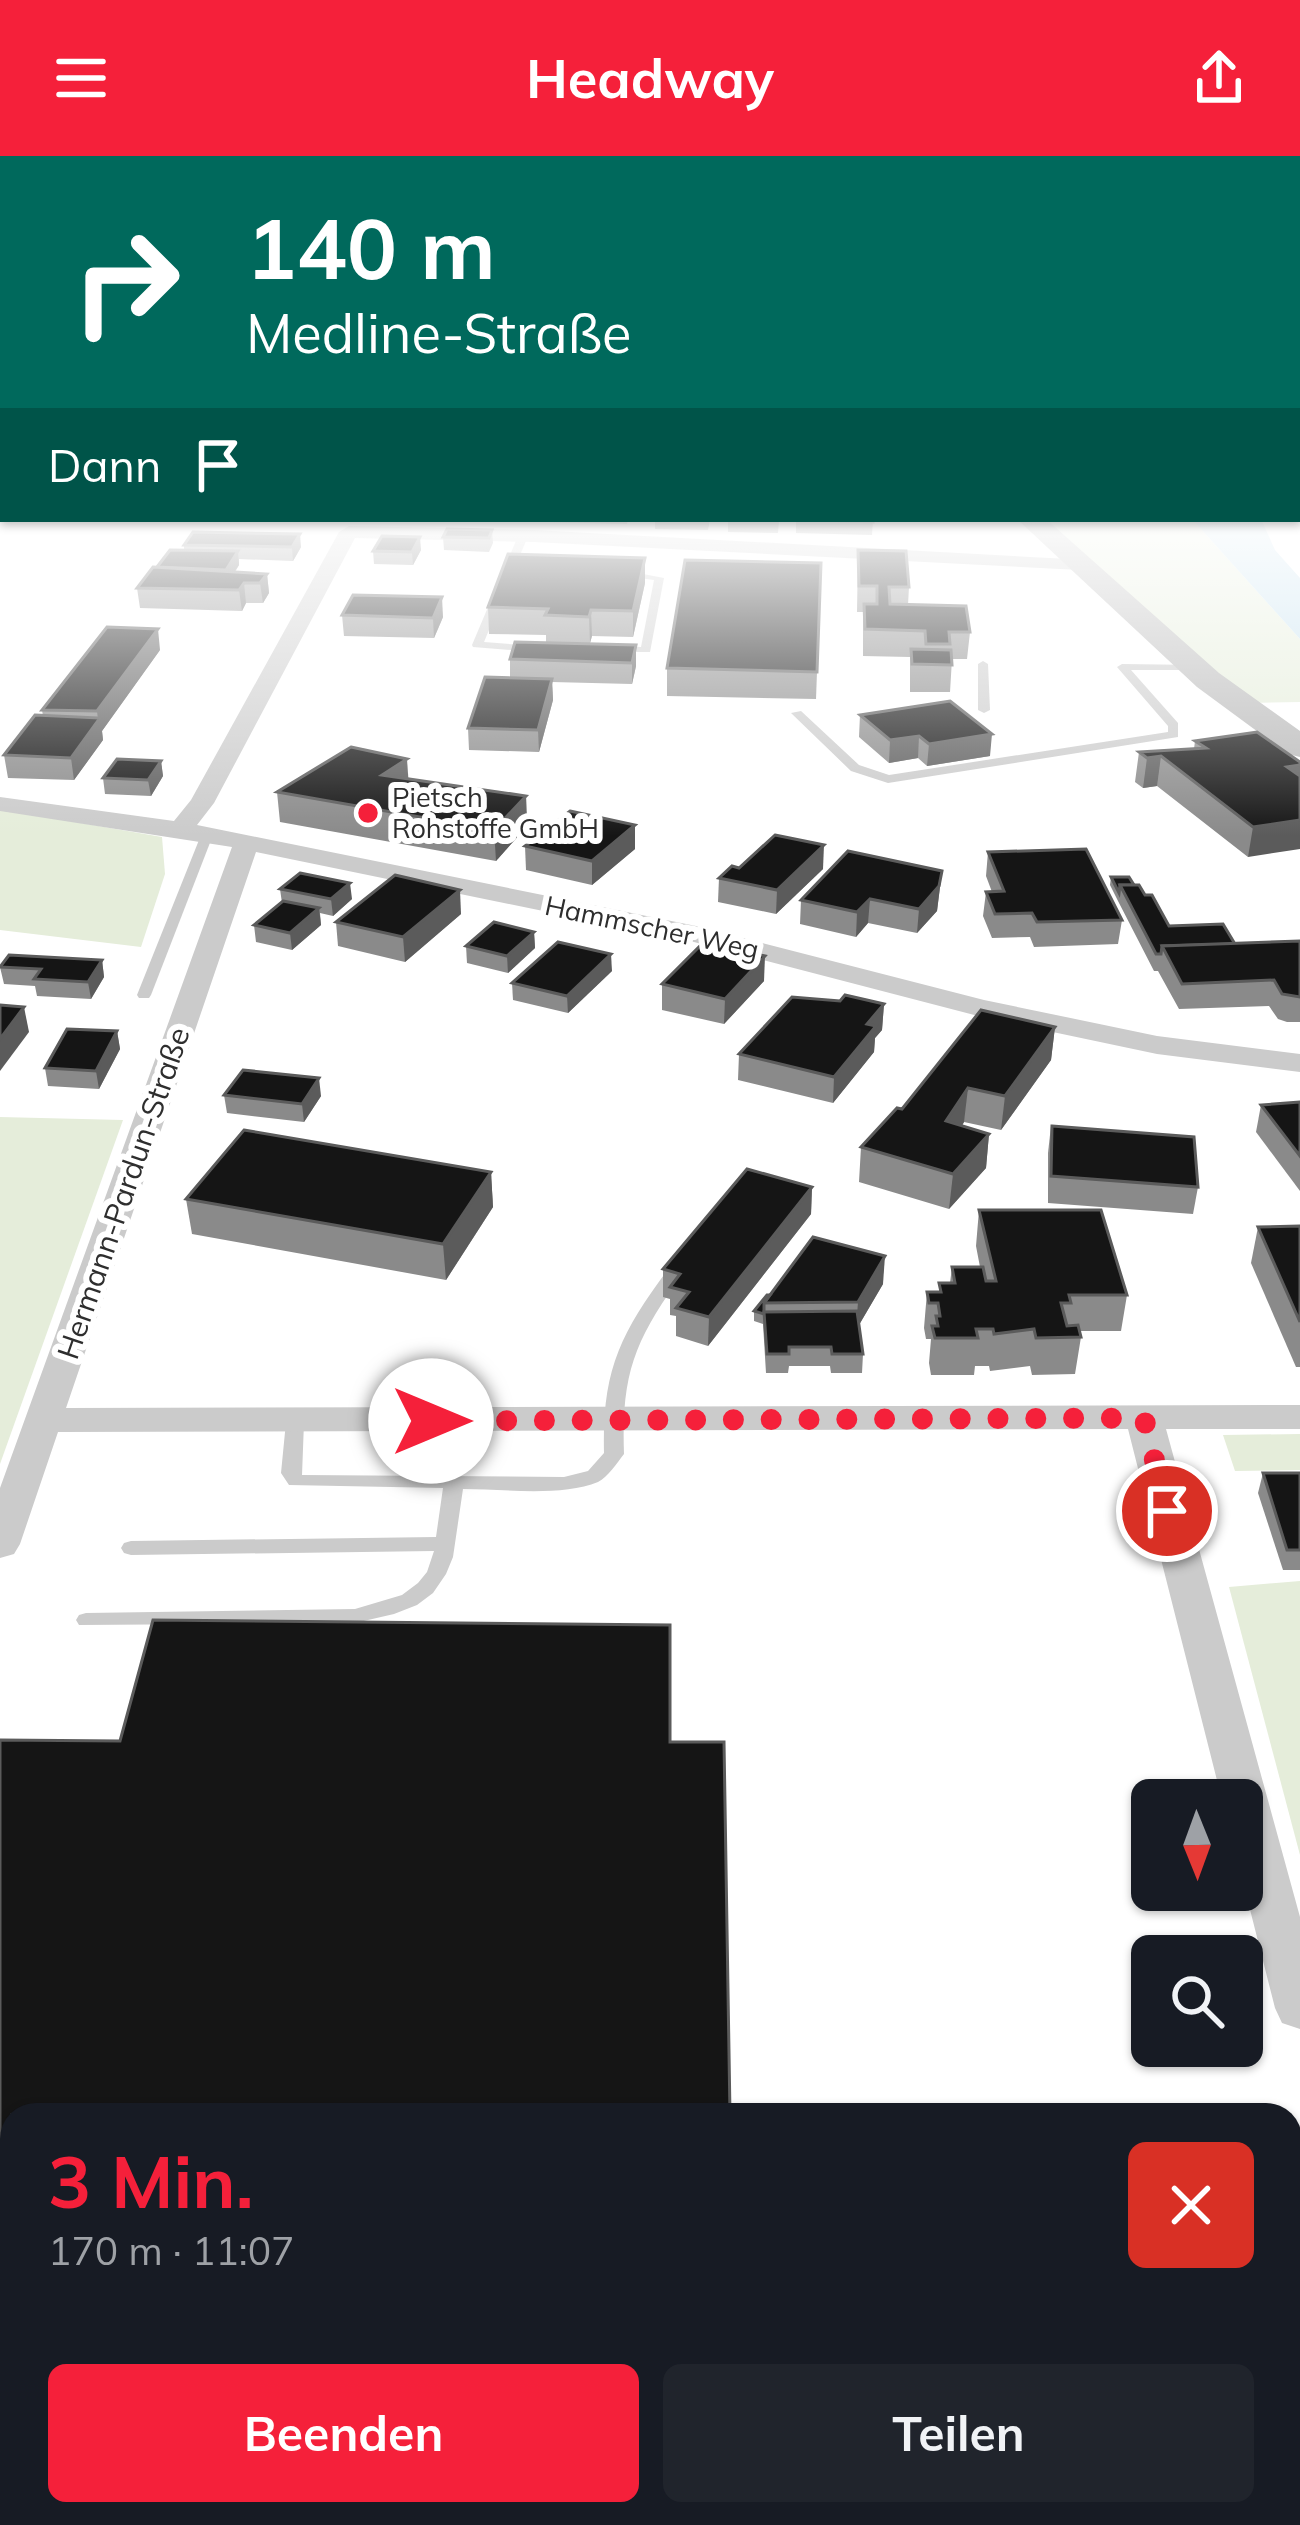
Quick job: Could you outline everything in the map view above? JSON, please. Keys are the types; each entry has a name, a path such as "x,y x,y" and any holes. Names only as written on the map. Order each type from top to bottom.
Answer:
{"street":[{"path":"194,832 202,802 304,615"},
{"path":"1135,615 1193,668 1300,747"},
{"name":"Hammscher Weg","path":"0,804 194,832 696,934 982,1008 1157,1046 1300,1063"},
{"name":"Hermann-Pardun-Straße","path":"0,1544 246,843"},
{"path":"43,1420 1300,1417"},
{"path":"1144,1418 1300,2008"}],"lane":[{"path":"490,615 477,645 554,649"},
{"path":"600,649 646,650 652,615"},
{"path":"983,664 984,710"},
{"path":"797,713 855,769 877,777 916,777 1174,735 1174,725 1121,667 1193,668"},
{"path":"144,994 194,832"},
{"path":"296,1422 291,1473 296,1481 564,1483 596,1476 614,1454 612,1388 626,1350 651,1303 694,1248"},
{"path":"86,1620 355,1616 395,1609 425,1591 440,1574 454,1482"},
{"path":"131,1548 445,1544"}],"green space":[{"path":"1147,615 1278,615 1300,639 1300,702 1246,703"},
{"path":"0,809 162,837 165,874 141,947 0,930"},
{"path":"0,1117 123,1120 0,1464"},
{"path":"1300,1434 1300,1470 1235,1471 1223,1435"},
{"path":"1300,1581 1300,1855 1229,1587"}],"water":[{"path":"1278,615 1300,615 1300,639"}],"building":[{"path":"342,615 434,615 433,618"},
{"path":"676,615 819,615 817,672 667,668"},
{"path":"864,615 967,615 970,632 949,632 950,644 926,644 925,631 865,629"},
{"path":"107,627 158,629 97,711 42,710"},
{"path":"515,642 636,645 632,663 510,659"},
{"path":"911,649 951,650 952,665 912,664"},
{"path":"485,677 552,679 538,730 468,728"},
{"path":"950,701 992,734 929,744 919,736 890,740 860,715"},
{"path":"35,715 100,718 71,758 4,755"},
{"path":"1257,732 1300,762 1287,767 1300,776 1300,820 1253,827 1161,756 1147,758 1139,752 1206,748 1195,741"},
{"path":"351,747 407,759 382,775 526,796 494,830 277,792"},
{"path":"117,759 161,761 148,780 103,778"},
{"path":"570,811 635,825 592,861 525,846"},
{"path":"775,835 824,845 777,890 719,878 732,866 739,868"},
{"path":"1086,849 1122,920 1037,922 1032,913 995,914 986,892 1004,891 988,852"},
{"path":"848,851 942,871 939,886 919,909 870,899 857,912 801,900"},
{"path":"300,873 350,883 331,899 280,889"},
{"path":"395,875 460,890 403,937 336,922"},
{"path":"1111,877 1129,877 1134,885 1120,885 1119,893"},
{"path":"1120,885 1139,885 1145,895 1152,895 1169,926 1223,924 1235,944 1162,946 1161,954 1156,954"},
{"path":"283,901 319,908 290,933 254,925"},
{"path":"494,922 534,932 507,956 466,946"},
{"path":"1300,941 1300,997 1282,994 1274,980 1182,984 1162,946"},
{"path":"558,942 611,954 567,996 512,983"},
{"path":"704,942 765,956 725,999 662,984"},
{"path":"9,955 102,960 88,982 34,979 41,969 0,967"},
{"path":"845,995 884,1004 867,1024 876,1026 834,1077 739,1054 792,997 840,1001"},
{"path":"0,1005 24,1007 0,1039"},
{"path":"981,1010 1055,1027 1005,1096 968,1088 946,1121 989,1134 953,1174 861,1147 897,1108 902,1109"},
{"path":"67,1029 117,1031 96,1071 45,1068"},
{"path":"243,1070 319,1078 302,1104 224,1095"},
{"path":"1300,1102 1300,1156 1261,1105"},
{"path":"1052,1126 1194,1137 1198,1187 1051,1176"},
{"path":"244,1130 491,1172 443,1244 186,1199"},
{"path":"747,1169 812,1187 709,1317 676,1308 689,1292 670,1287 680,1274 663,1269"},
{"path":"979,1210 1101,1210 1127,1295 1069,1295 1071,1303 1061,1303 1067,1326 1078,1325 1081,1337 1036,1338 1034,1329 994,1334 993,1329 976,1329 978,1338 935,1338 932,1326 938,1326 938,1303 929,1303 927,1292 941,1292 939,1283 955,1283 952,1267 983,1267 986,1281 996,1281"},
{"path":"1300,1226 1300,1322 1258,1227"},
{"path":"813,1237 885,1256 858,1302 764,1303"},
{"path":"767,1295 764,1314 754,1311"},
{"path":"857,1311 863,1354 832,1354 831,1347 789,1347 789,1354 767,1354 764,1312"},
{"path":"1263,1473 1300,1473 1300,1550 1287,1550"},
{"path":"153,1620 670,1625 670,1742 724,1742 730,2103 0,2103 0,1740 120,1741"}],"place":[{"name":"Pietsch Rohstoffe GmbH","path":"368,813"}],"route":[{"path":"431,1421 1144,1418 1167,1511"}]}
